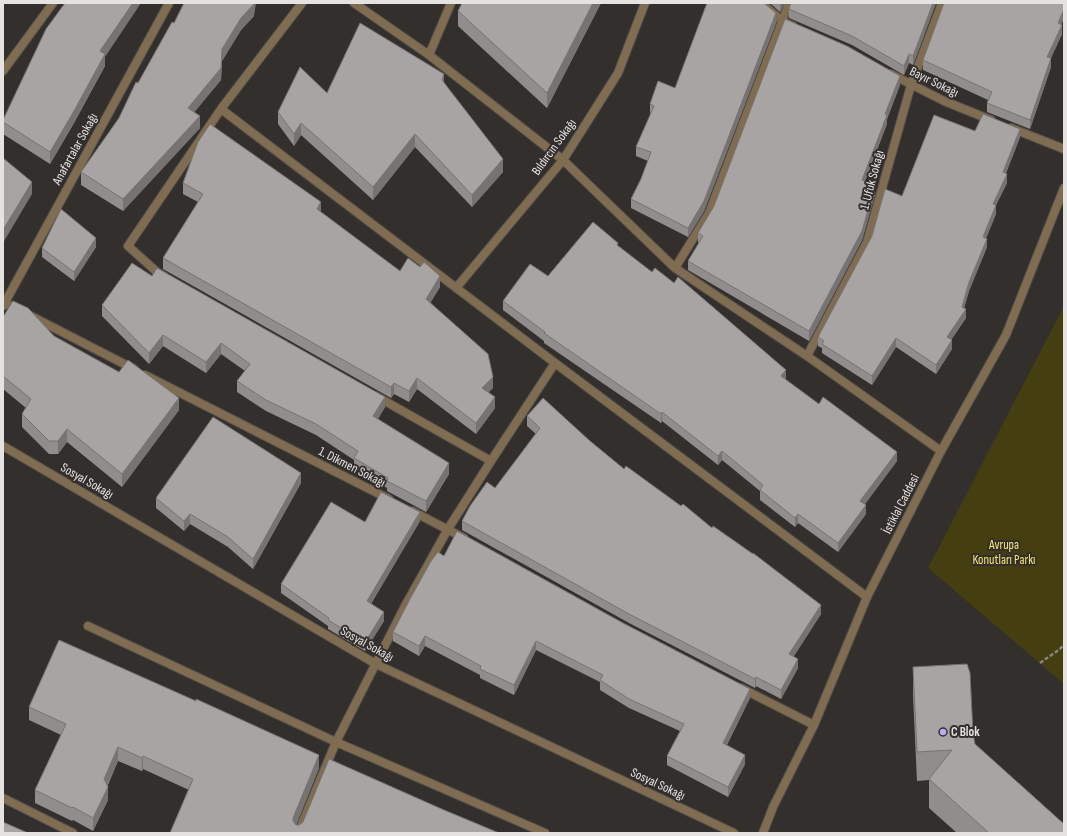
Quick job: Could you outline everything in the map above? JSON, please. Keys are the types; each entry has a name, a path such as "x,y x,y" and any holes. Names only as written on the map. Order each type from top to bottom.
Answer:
{"street":[{"path":"3,71 52,3"},
{"name":"Anafartalar Sokağı","path":"4,305 169,3"},
{"path":"171,280 157,272 128,246 221,109 302,3"},
{"path":"354,3 429,55 563,160 675,268 807,356 941,451"},
{"path":"429,55 451,3"},
{"name":"Bıldırcın Sokağı","path":"456,288 563,160 618,73 645,3"},
{"path":"757,3 765,6 782,21 802,30"},
{"path":"675,268 709,213 789,3"},
{"name":"1. Ufuk Sokağı","path":"807,356 867,242 911,85 942,3"},
{"name":"Bayır Sokağı","path":"883,69 944,101 1064,149"},
{"path":"221,109 554,363 867,597"},
{"name":"İstiklal Caddesi","path":"763,833 773,807 814,725 867,597 941,451 1006,335 1064,188"},
{"name":"1. Dikmen Sokağı","path":"4,305 403,506 469,541"},
{"path":"298,833 336,742 405,606 448,529 554,363"},
{"path":"368,391 491,461"},
{"name":"Sosyal Sokağı","path":"3,446 376,664 734,833"},
{"path":"88,626 336,742 545,833"},
{"path":"737,686 814,725"},
{"path":"3,798 73,833"}],"path":[{"path":"1040,663 1064,644"}],"green space":[{"name":"Avrupa Konutları Parkı","path":"1064,306 1064,684 928,568"}],"building":[{"path":"65,3 133,3 100,51 105,54 50,152 3,122 3,120 46,29"},
{"path":"184,3 254,4 241,18 222,49 221,68 188,108 200,116 123,199 81,172 119,118 136,82 138,83 172,22 174,23"},
{"path":"462,3 593,3 547,93 458,11"},
{"path":"707,3 764,3 776,13 704,201 688,228 631,199 641,179 651,152 636,147 654,106 650,104 658,81 675,88"},
{"path":"791,3 933,3 913,56 909,54 904,66 852,36 789,9"},
{"path":"944,3 1064,3 1064,9 1058,23 1062,25 1047,57 1051,58 1030,120 987,103 992,92 923,60"},
{"path":"785,19 847,46 900,76 862,180 875,185 862,231 809,331 688,261 703,236 698,233 714,206"},
{"path":"360,23 444,74 442,80 503,159 472,195 415,134 373,187 301,123 294,134 278,112 300,67 327,93"},
{"path":"983,114 1020,129 1003,172 1007,174 993,204 996,205 983,237 987,239 969,282 962,307 966,309 947,337 952,340 936,365 896,338 872,376 822,344 824,341 818,337 872,236 885,189 902,196 934,115 975,131"},
{"path":"210,124 321,202 317,209 400,271 408,258 420,267 424,262 440,276 426,299 488,354 493,377 482,388 495,397 476,423 417,378 409,391 394,383 391,387 163,258 203,194 183,183 198,142"},
{"path":"3,158 32,182 3,230"},
{"path":"61,209 96,238 74,272 42,248"},
{"path":"593,222 618,243 617,245 652,272 655,268 674,283 678,277 786,370 781,376 819,404 823,397 897,452 860,501 866,505 838,543 798,514 795,518 760,490 763,485 722,451 718,456 662,412 661,414 544,333 545,332 503,301 530,264 548,276"},
{"path":"132,263 152,276 157,268 385,397 373,416 449,463 426,501 387,481 388,478 354,458 358,451 316,424 266,400 237,381 250,364 221,343 206,362 163,335 149,353 102,305"},
{"path":"13,301 28,308 54,336 119,372 128,360 179,398 122,474 67,429 58,441 49,441 22,414 31,399 3,376 3,317"},
{"path":"543,398 590,441 624,469 626,466 681,506 683,504 712,528 713,526 753,553 821,605 789,654 798,659 781,690 756,677 755,679 629,614 462,521 470,506 487,482 495,488 540,428 527,416"},
{"path":"213,417 301,473 253,559 228,537 190,514 184,521 156,498"},
{"path":"381,492 420,512 367,601 384,612 365,642 328,620 329,618 281,584 331,502 365,522"},
{"path":"457,531 623,623 750,689 723,743 745,755 728,787 667,756 684,724 629,699 600,680 603,675 536,641 514,685 480,669 481,666 425,636 419,646 393,632 431,561 438,552 444,556"},
{"path":"59,640 196,701 196,699 319,755 293,818 296,825 303,822 329,759 499,833 170,833 193,779 143,756 142,758 118,747 104,779 108,787 93,818 73,807 72,808 35,790 66,724 29,707"},
{"name":"C Blok","path":"967,664 970,673 973,734 975,744 1064,824 1064,833 989,833 929,779 952,750 917,752 913,667"},
{"path":"3,822 28,833 3,833"}],"place":[{"name":"C Blok","path":"943,732"}]}
